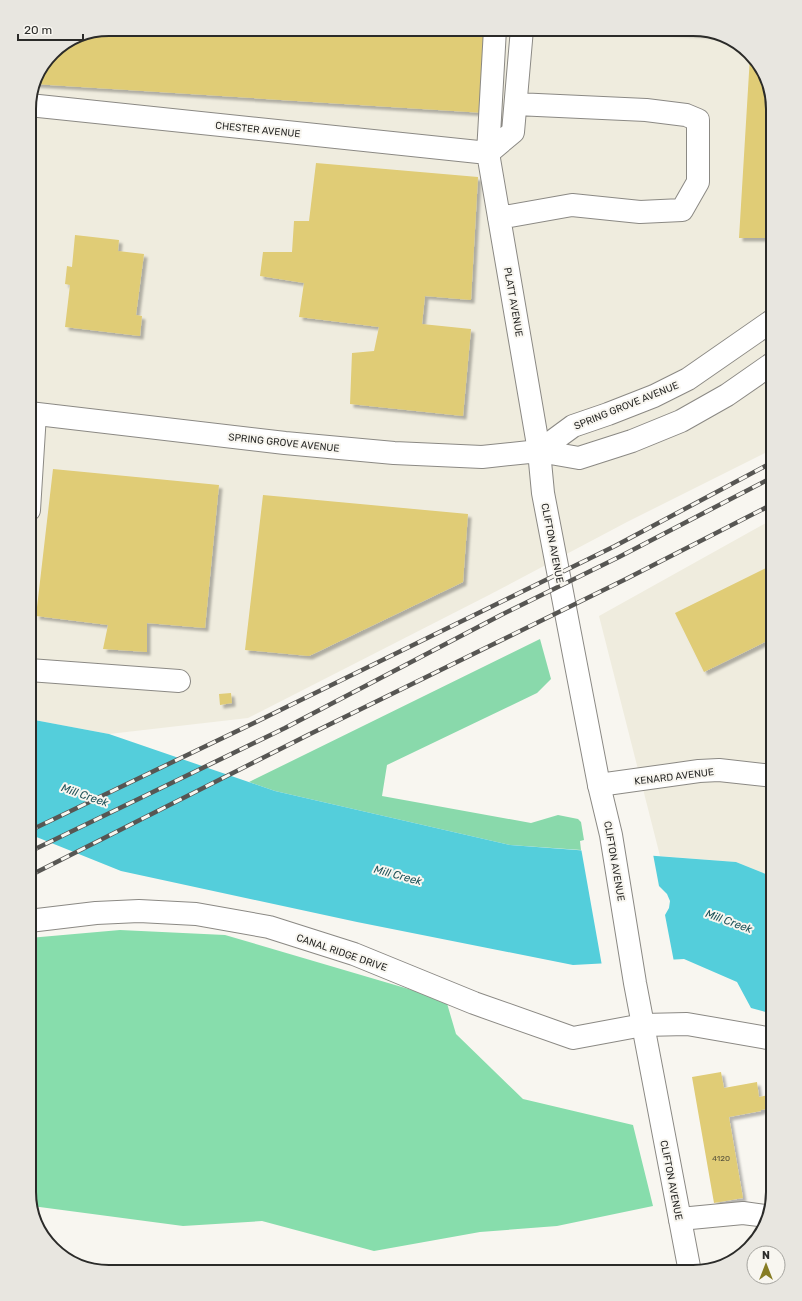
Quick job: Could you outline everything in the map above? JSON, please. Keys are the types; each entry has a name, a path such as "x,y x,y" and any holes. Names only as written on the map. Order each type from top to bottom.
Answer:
{"main road":[{"name":"PLATT AVENUE","path":"495,36 488,153 539,451"},
{"path":"488,153 513,132 521,36"},
{"path":"499,218 572,205 640,212 682,210 698,182 698,120 686,115 646,110 516,104"},
{"name":"CHESTER AVENUE","path":"36,105 488,153"},
{"name":"SPRING GROVE AVENUE","path":"539,451 572,426 654,396 688,379 766,325"},
{"name":"SPRING GROVE AVENUE","path":"36,413 285,444 407,454 482,457 539,451 579,458 632,441 681,421 726,395 766,368"},
{"name":"CLIFTON AVENUE","path":"539,451 543,493 599,785 611,835 635,983 689,1265"},
{"path":"36,671 179,681"},
{"name":"KENARD AVENUE","path":"599,785 713,771 746,772 766,775"},
{"name":"CANAL RIDGE DRIVE","path":"36,920 96,913 139,911 196,914 269,927 354,954 474,1003 573,1038 643,1025 687,1024 766,1038"},
{"path":"680,1219 743,1213 762,1215"}],"shaded area":[{"path":"104,36 698,36 716,40 734,48 741,54 754,68 765,95 766,104 766,452 627,522 489,595 248,718 109,734 36,720 36,104 38,90 46,72 57,57 72,46 95,37"},
{"path":"766,523 766,874 736,862 660,856 599,616"}],"green space":[{"path":"540,639 551,679 537,693 387,765 382,796 531,823 558,815 578,819 581,822 584,840 580,841 581,850 510,845 275,791 249,782"},
{"path":"120,930 225,935 446,1000 456,1034 523,1099 633,1125 653,1206 557,1226 480,1232 374,1251 262,1221 183,1226 37,1207 36,937"}],"water":[{"name":"Mill Creek","path":"36,720 109,734 275,791 510,845 736,862 766,874 766,1012 751,1008 737,982 684,959 573,965 357,922 121,871 36,837"}],"pier":[{"path":"581,848 653,854 659,886 667,894 670,901 669,908 665,915 674,962 602,966"}],"building":[{"path":"104,36 490,36 485,113 40,84 48,68 57,57 68,48 95,37"},
{"path":"750,63 754,68 762,86 766,104 766,238 739,238"},
{"path":"316,163 478,177 471,300 425,296 422,324 471,329 463,416 350,404 352,353 374,351 379,327 299,317 304,283 260,276 263,252 292,252 294,221 309,221"},
{"path":"75,235 119,240 118,251 144,254 136,315 142,316 140,336 65,327 70,285 65,284 67,266 72,267"},
{"path":"53,469 219,485 205,628 147,623 147,652 103,649 108,625 36,616"},
{"path":"263,495 468,514 463,582 309,656 245,650"},
{"path":"766,568 766,641 704,672 675,613"},
{"path":"231,693 232,703 220,705 219,694"},
{"path":"721,1072 724,1088 757,1082 759,1097 766,1096 766,1109 729,1117 743,1198 714,1203 692,1077"}],"railway":[{"path":"36,828 258,721 615,546 766,466"},
{"path":"36,849 285,728 501,615 619,557 766,481"},
{"path":"36,872 308,735 626,579 766,508"}]}
